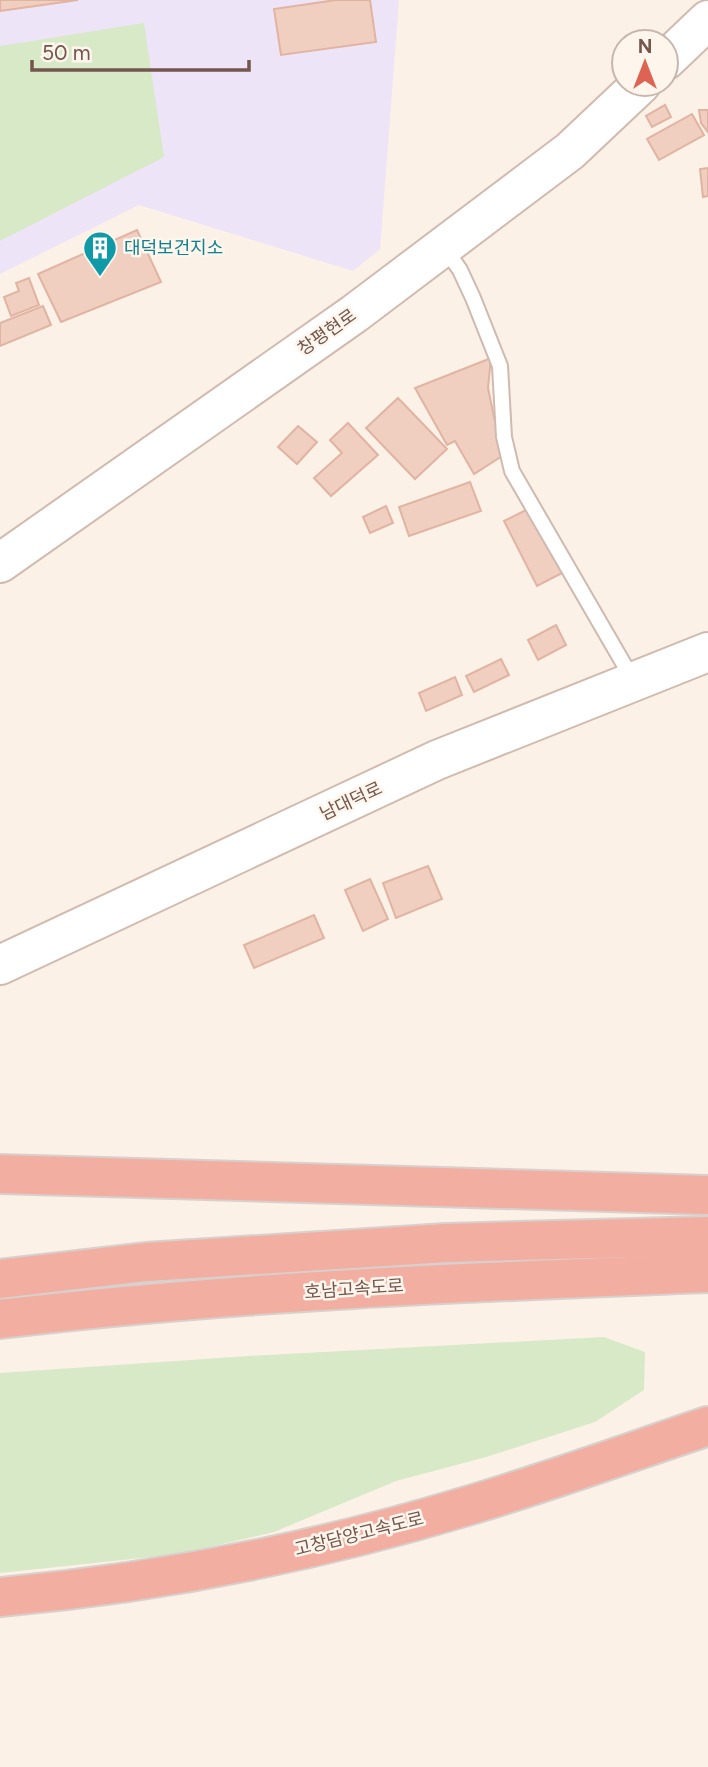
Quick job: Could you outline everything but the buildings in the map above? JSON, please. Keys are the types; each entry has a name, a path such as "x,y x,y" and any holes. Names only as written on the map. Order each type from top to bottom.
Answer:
{"highway":[{"path":"0,1174 708,1195"},
{"path":"0,1279 146,1262 447,1243 708,1236"},
{"name":"호남고속도로","path":"0,1319 102,1307 416,1285 708,1273"},
{"name":"고창담양고속도로","path":"0,1597 68,1591 214,1569 339,1541 467,1506 708,1426"}],"main road":[{"path":"680,47 708,20"},
{"name":"창평현로","path":"0,563 354,314 570,151 626,98"},
{"name":"남대덕로","path":"0,965 437,760 708,652"}],"lane":[{"path":"443,246 460,270 474,298 500,366 504,437 512,471 634,682"}],"shaded area":[{"path":"0,0 399,0 380,249 353,271 139,205 0,274"}],"green space":[{"path":"144,23 164,157 0,241 0,46"},
{"path":"604,1337 645,1352 644,1390 595,1422 486,1457 396,1481 274,1532 179,1554 0,1573 0,1373 249,1356"}],"place":[{"name":"대덕보건지소","path":"100,278"}]}
